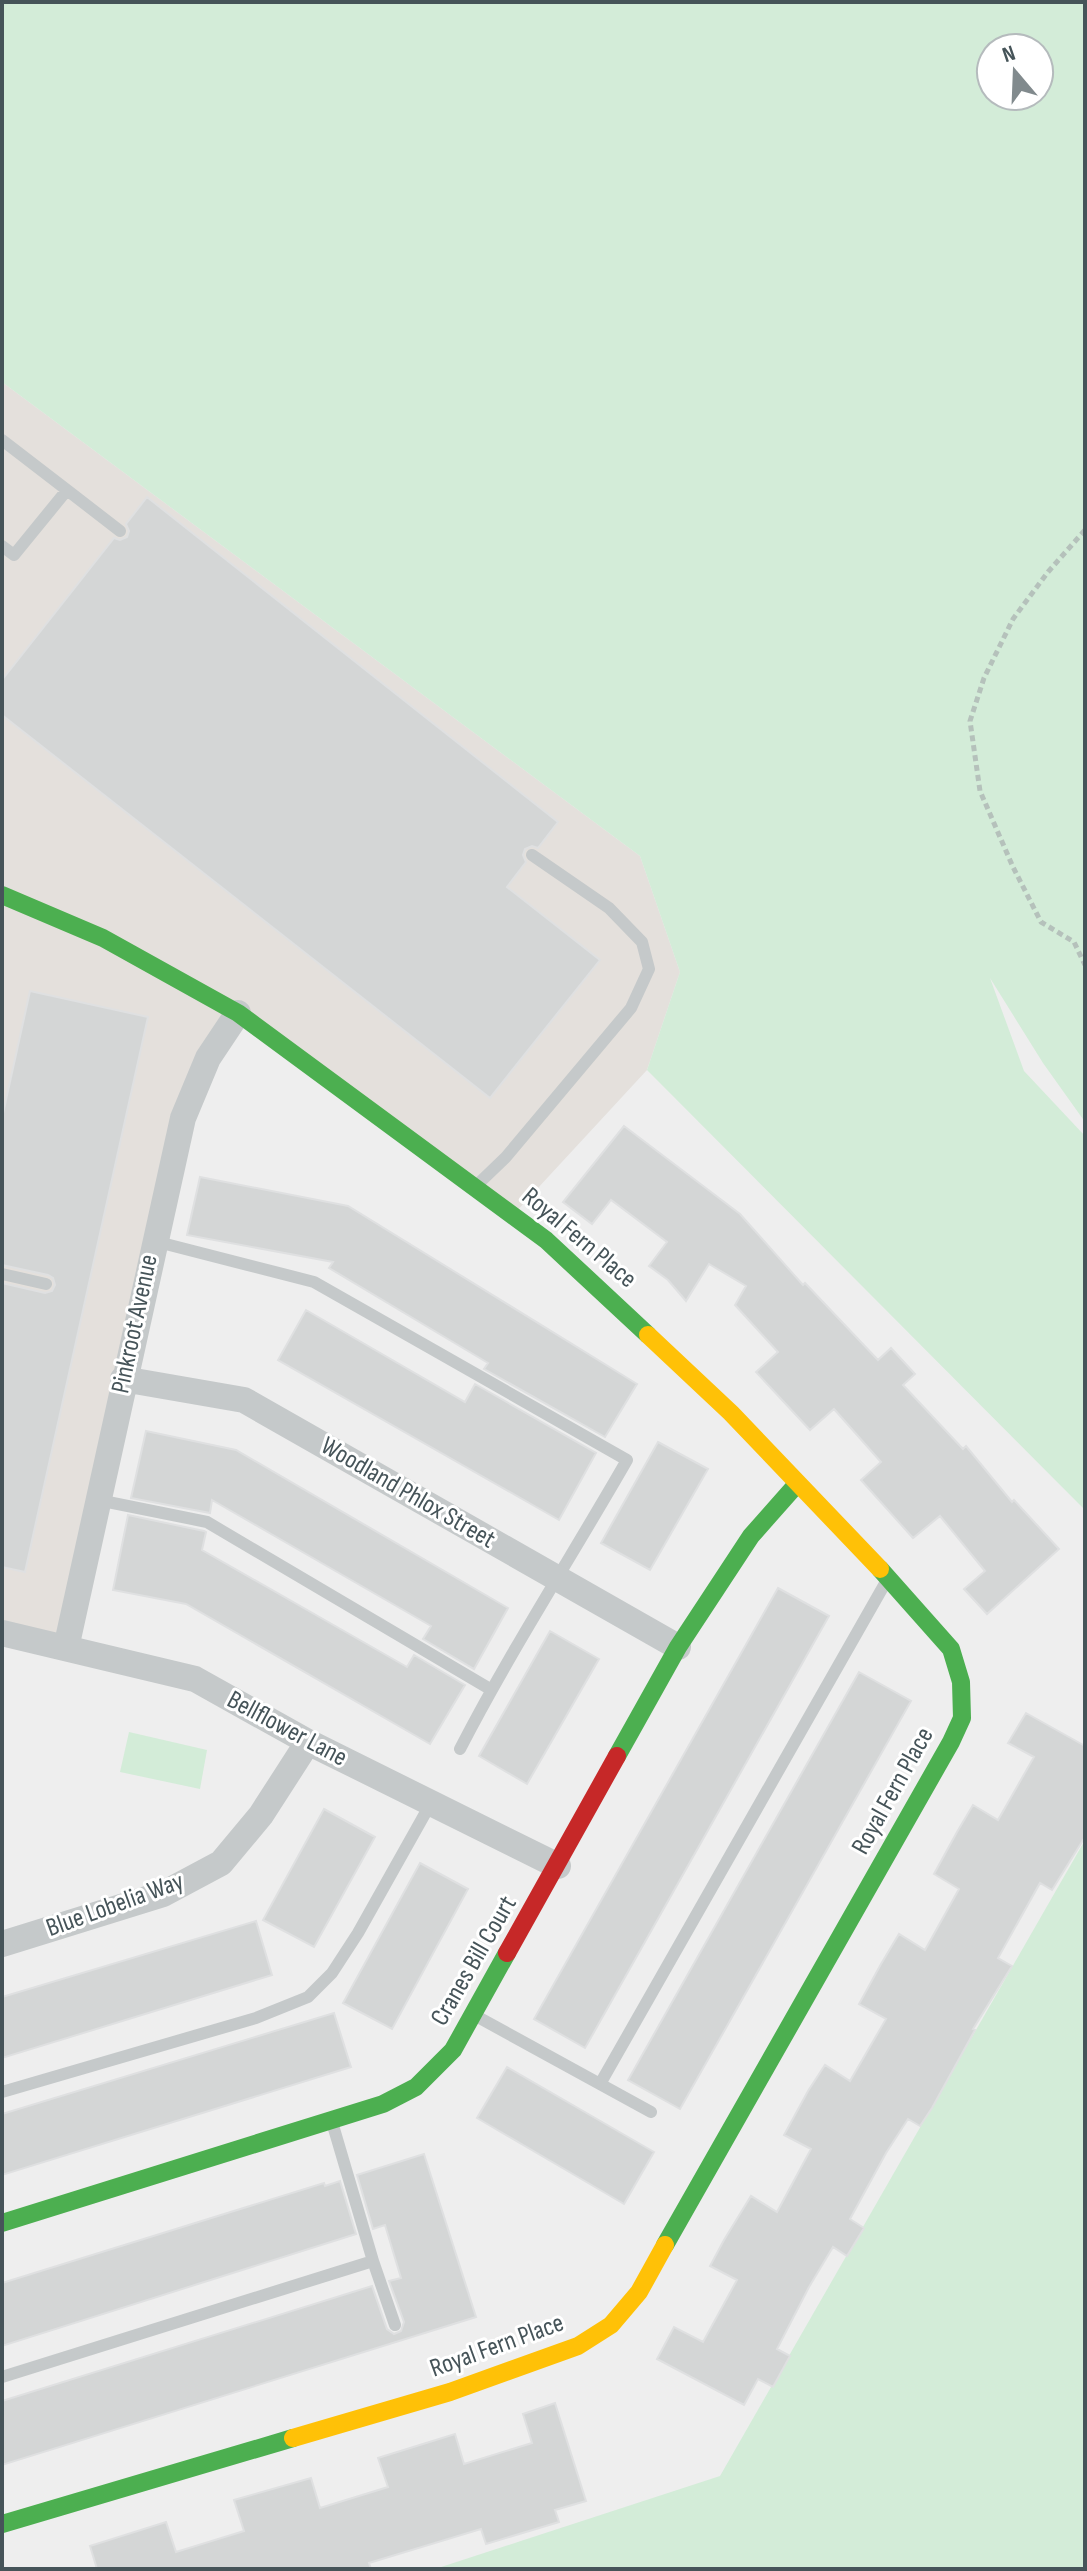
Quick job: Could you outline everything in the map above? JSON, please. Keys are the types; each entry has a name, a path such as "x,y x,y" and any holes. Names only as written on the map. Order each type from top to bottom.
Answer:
{"street":[{"name":"Royal Fern Place","path":"2,895 103,938 238,1013 546,1240 731,1413 951,1649 961,1682 962,1718 639,2292 611,2325 578,2346 450,2392 2,2524"},
{"name":"Pinkroot Avenue","path":"66,1648 183,1118 208,1058 238,1013"},
{"name":"Woodland Phlox Street","path":"123,1379 244,1400 678,1647"},
{"name":"Cranes Bill Court","path":"2,2223 383,2104 416,2087 453,2050 678,1647 751,1536 797,1484"},
{"name":"Bellflower Lane","path":"2,1633 195,1679 308,1742 558,1866"},
{"name":"Blue Lobelia Way","path":"2,1944 163,1894 221,1863 261,1815 308,1742"}],"lane":[{"path":"2,440 120,531"},
{"path":"2,546 14,555 67,490"},
{"path":"476,1187 506,1157 631,1008 649,969 642,942 609,908 532,855"},
{"path":"154,1241 314,1282 627,1460 559,1579 490,1689 460,1749"},
{"path":"2,1274 46,1284"},
{"path":"98,1500 207,1522 490,1689"},
{"path":"600,2084 888,1578"},
{"path":"2,2092 256,2018 308,1997 332,1973 358,1933 431,1803"},
{"path":"473,2015 651,2112"},
{"path":"332,2120 395,2325"},
{"path":"2,2377 373,2261"}],"path":[{"path":"1085,530 1013,619 984,678 970,721 980,791 1013,867 1041,922 1074,942 1085,965"}],"shaded area":[{"path":"2,382 640,856 680,972 647,1070 513,1215 239,1014 208,1058 66,1648 2,1633"}],"green space":[{"path":"2,2 1085,2 1085,1122 1043,1063 990,978 1024,1071 1085,1136 1085,1510 647,1070 680,972 640,856 2,382"},
{"path":"129,1732 207,1750 200,1789 120,1772"},
{"path":"1085,1840 1085,2569 435,2569 720,2476"}],"building":[{"path":"147,497 558,822 538,848 532,846 525,849 523,855 526,862 507,887 600,960 490,1098 2,715 2,680 114,538 120,540 127,537 129,531 126,524"},
{"path":"30,991 148,1017 25,1572 2,1567 2,1283 45,1293 52,1291 55,1285 48,1275 2,1265 2,1118"},
{"path":"624,1126 740,1214 803,1285 805,1283 878,1360 891,1348 915,1374 903,1385 963,1449 966,1446 1012,1502 1014,1500 1059,1549 987,1614 964,1589 985,1571 940,1516 913,1538 861,1480 881,1462 834,1409 810,1430 756,1372 778,1352 735,1305 746,1286 709,1264 686,1301 668,1280 649,1266 667,1242 611,1200 592,1224 563,1202"},
{"path":"200,1177 348,1206 637,1384 605,1437 484,1369 488,1363 329,1268 333,1262 187,1235"},
{"path":"306,1310 465,1402 475,1384 596,1453 559,1520 278,1360"},
{"path":"146,1431 236,1450 508,1608 474,1669 423,1639 431,1626 212,1500 210,1513 131,1498"},
{"path":"658,1442 708,1469 650,1570 601,1543"},
{"path":"128,1515 206,1532 202,1550 407,1667 414,1655 465,1685 430,1744 186,1604 113,1590"},
{"path":"778,1588 829,1616 585,2048 534,2019"},
{"path":"550,1631 599,1659 527,1784 479,1756"},
{"path":"859,1672 911,1701 680,2109 628,2080"},
{"path":"1026,1713 1085,1746 1085,1837 1052,1890 1040,1883 998,1958 1012,1966 973,2029 932,2108 920,2126 908,2119 886,2153 850,2219 864,2228 847,2256 833,2247 809,2287 777,2349 790,2356 773,2387 758,2379 744,2405 657,2359 674,2327 703,2342 737,2280 710,2266 751,2196 777,2212 811,2149 784,2135 825,2065 850,2081 886,2019 859,2004 899,1934 925,1950 959,1889 934,1874 957,1832 973,1805 998,1820 1034,1757 1008,1743"},
{"path":"324,1809 375,1837 314,1947 263,1920"},
{"path":"420,1863 468,1889 392,2029 343,2003"},
{"path":"256,1921 272,1975 2,2058 2,1997"},
{"path":"334,2013 351,2067 2,2175 2,2114"},
{"path":"507,2067 654,2152 624,2204 477,2118"},
{"path":"424,2154 476,2317 2,2465 2,2401 372,2286 387,2329 394,2334 401,2331 404,2322 389,2281 401,2278 385,2225 373,2229 357,2175"},
{"path":"340,2181 356,2234 2,2346 2,2283 324,2183 325,2186"},
{"path":"555,2403 586,2501 555,2510 559,2522 486,2544 481,2529 369,2563 371,2569 97,2569 90,2546 166,2522 176,2552 244,2531 234,2500 311,2478 320,2508 388,2487 378,2458 455,2434 464,2464 532,2443 523,2414"}],"traffic: fast":[{"path":"2,895 103,938 238,1013 546,1240 648,1335"},
{"path":"617,1756 678,1647 751,1536 797,1484"},
{"path":"665,2245 962,1718 961,1682 951,1649 880,1569"},
{"path":"2,2223 383,2104 416,2087 453,2050 507,1953"},
{"path":"2,2524 293,2438"}],"traffic: slow":[{"path":"648,1335 731,1413 880,1569"},
{"path":"293,2438 450,2392 578,2346 611,2325 639,2292 665,2245"}],"traffic: jam":[{"path":"507,1953 617,1756"}]}
